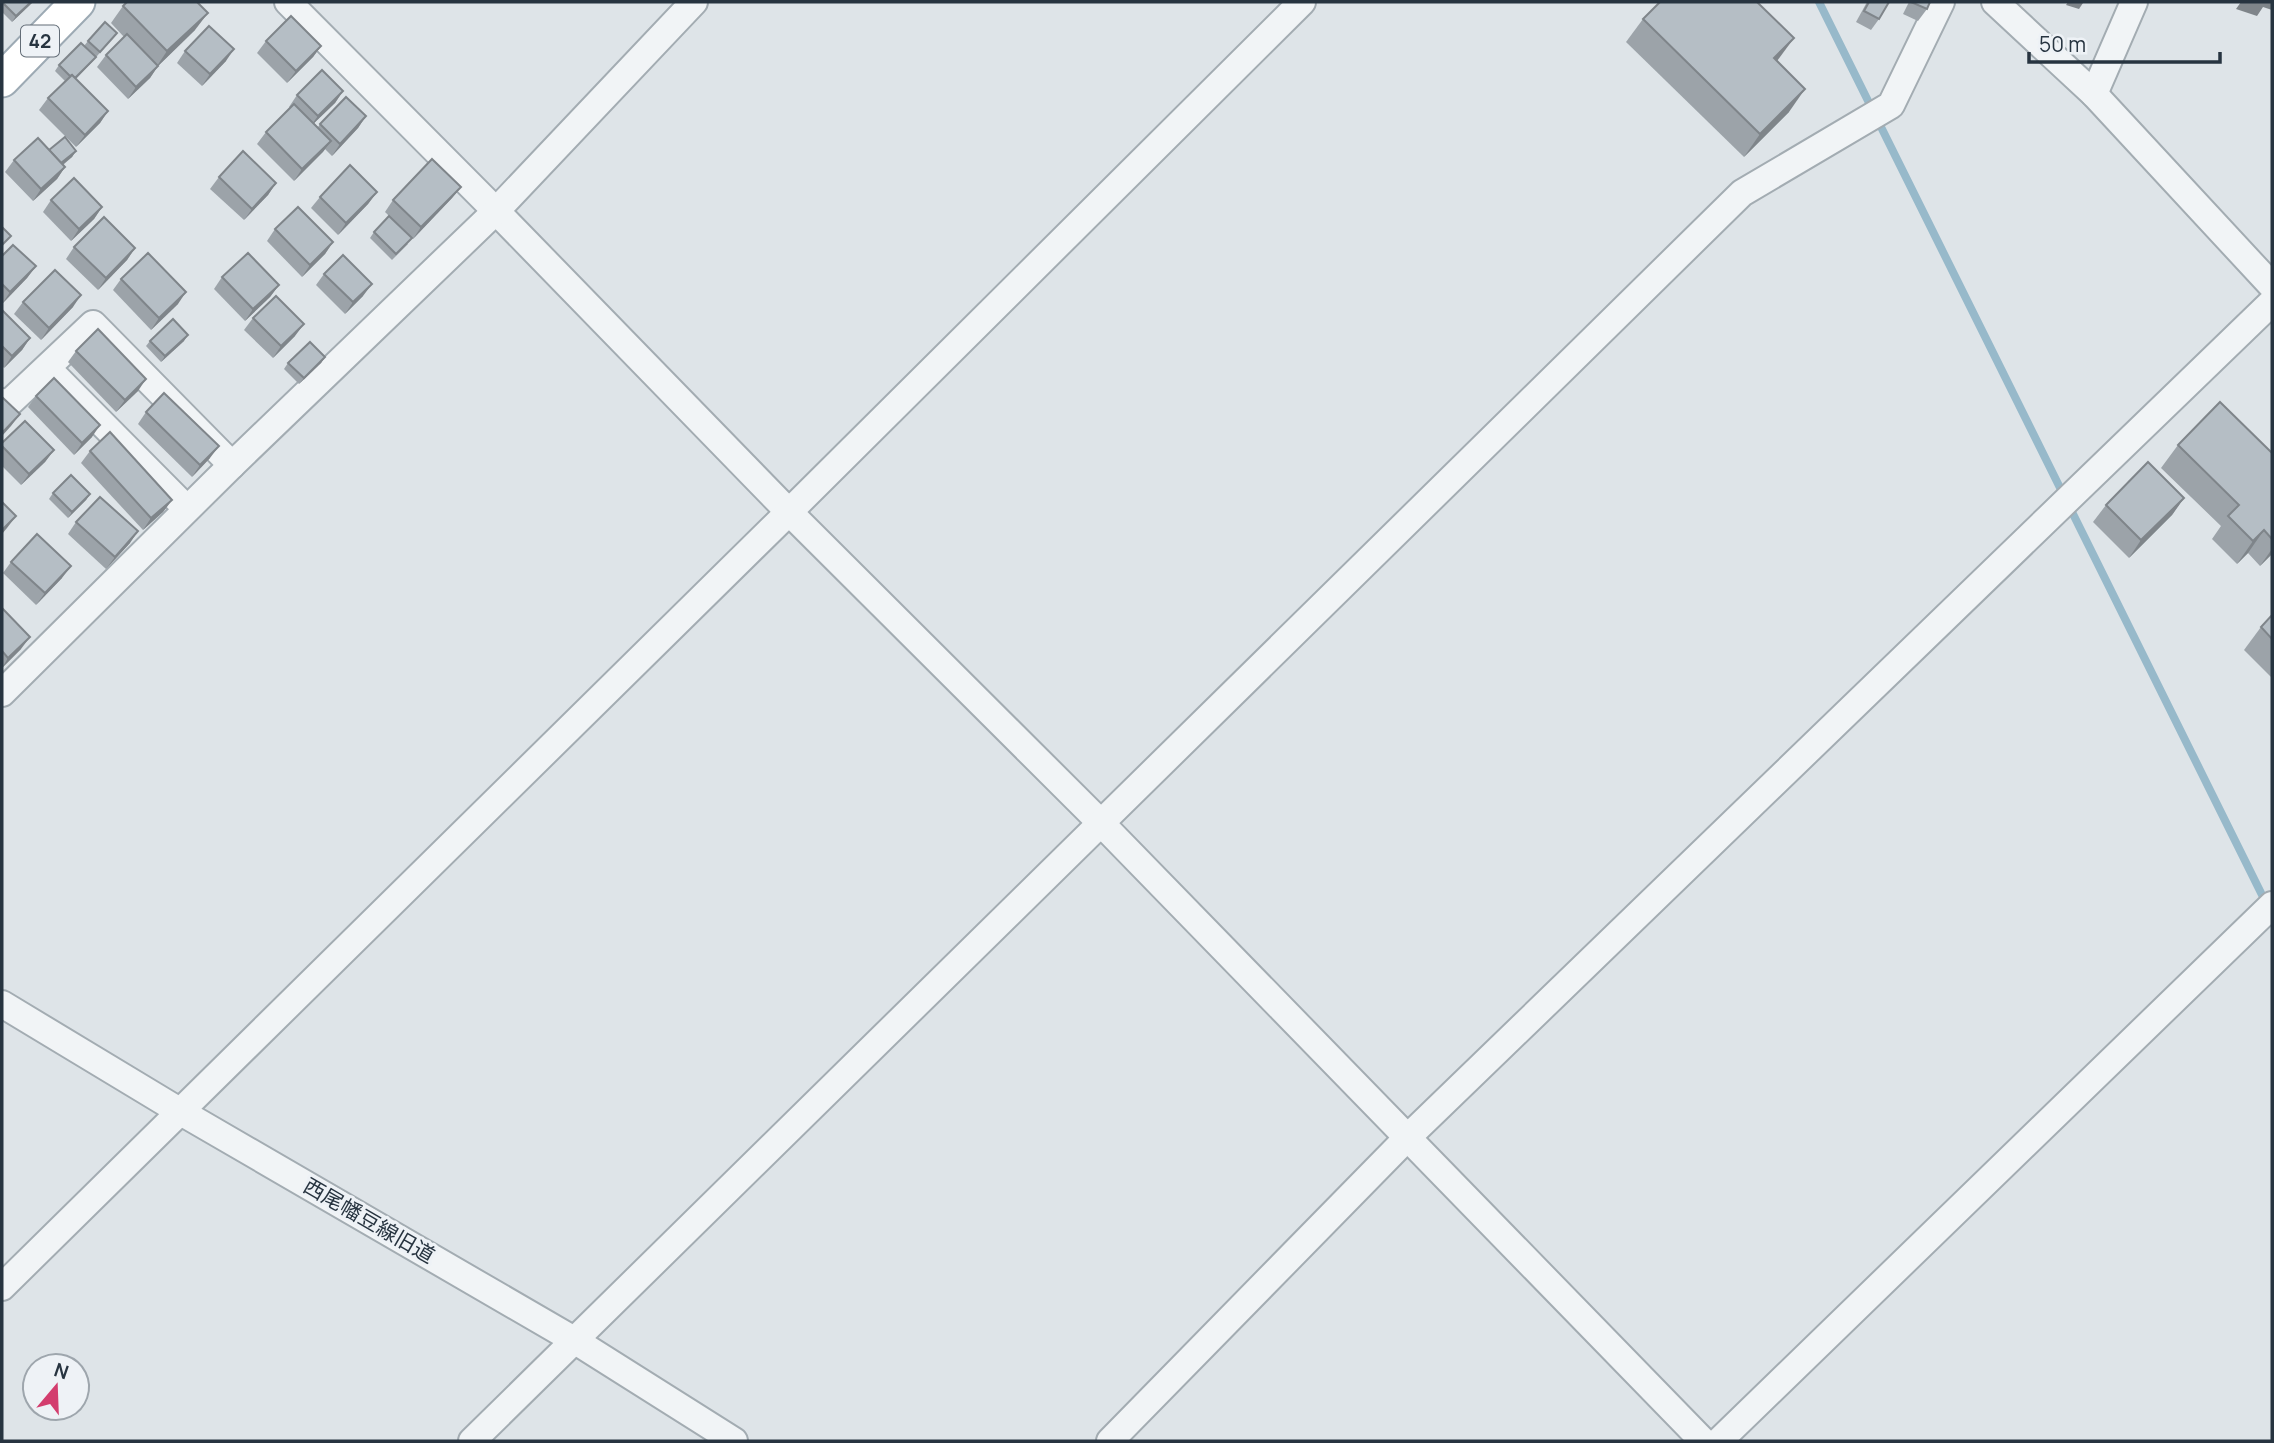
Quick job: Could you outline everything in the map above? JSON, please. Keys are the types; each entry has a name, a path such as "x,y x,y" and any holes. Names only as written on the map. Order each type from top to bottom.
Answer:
{"main road":[{"name":"42","path":"2,80 78,2"}],"street":[{"path":"288,2 789,512 1101,823 1703,1441"},
{"path":"2,693 232,465 496,211 694,2"},
{"path":"2,1287 1303,2"},
{"path":"472,1441 1742,193 1889,106 1941,2"},
{"path":"1995,2 2094,94 2272,286"},
{"path":"2094,94 2134,2"},
{"path":"1110,1441 1407,1138 2272,302"},
{"path":"2,402 6,406 93,324 232,465"},
{"path":"47,368 187,509"},
{"path":"1718,1441 2264,912"},
{"name":"西尾幡豆線旧道","path":"2,1004 181,1112 574,1340 734,1441"}],"building":[{"path":"2,2 31,2 16,16"},
{"path":"127,2 197,2 208,13 167,51 123,6"},
{"path":"1660,2 1757,2 1794,38 1774,58 1805,89 1760,134 1643,19"},
{"path":"1869,2 1889,2 1879,19 1864,11"},
{"path":"1911,2 1930,2 1927,9"},
{"path":"291,16 321,46 296,71 266,41"},
{"path":"105,22 117,33 100,52 88,41"},
{"path":"209,26 234,49 210,74 185,51"},
{"path":"127,34 158,66 136,87 106,55"},
{"path":"81,43 96,57 75,78 59,65"},
{"path":"322,70 343,91 318,116 297,95"},
{"path":"72,75 108,111 85,135 48,98"},
{"path":"346,97 366,116 340,144 320,124"},
{"path":"294,104 331,141 302,169 266,132"},
{"path":"65,137 76,151 61,163 49,150"},
{"path":"38,138 65,167 41,189 14,160"},
{"path":"243,151 276,183 252,209 219,177"},
{"path":"432,159 461,187 421,227 393,200"},
{"path":"350,165 377,192 346,223 320,197"},
{"path":"74,178 102,207 79,229 51,200"},
{"path":"298,207 333,242 310,265 275,229"},
{"path":"389,216 412,238 396,254 374,232"},
{"path":"104,217 135,248 106,278 74,247"},
{"path":"2,227 11,236 2,245"},
{"path":"13,245 36,266 10,292 2,284 2,256"},
{"path":"148,253 186,292 159,318 121,279"},
{"path":"248,253 279,285 253,309 222,277"},
{"path":"343,255 372,284 353,302 324,274"},
{"path":"55,270 81,295 49,328 23,302"},
{"path":"276,296 304,324 281,346 253,318"},
{"path":"2,310 30,338 12,356 2,346"},
{"path":"173,319 188,335 165,356 150,341"},
{"path":"98,329 146,379 125,400 76,351"},
{"path":"310,342 325,357 304,378 288,363"},
{"path":"54,378 100,425 82,443 36,396"},
{"path":"164,393 219,446 200,465 146,412"},
{"path":"2,397 20,414 2,433"},
{"path":"2220,402 2272,453 2272,539 2264,530 2253,541 2228,516 2239,505 2178,445"},
{"path":"25,421 54,450 29,474 2,446"},
{"path":"110,432 172,500 151,518 90,451"},
{"path":"2148,462 2184,498 2141,540 2106,505"},
{"path":"71,475 90,494 72,512 53,493"},
{"path":"100,497 138,531 115,557 76,522"},
{"path":"2,502 16,516 2,530"},
{"path":"37,534 71,566 45,593 11,562"},
{"path":"2,608 30,637 8,658 2,651"},
{"path":"2272,615 2272,639 2261,627"}],"waterway":[{"path":"1819,2 2267,905"}]}
